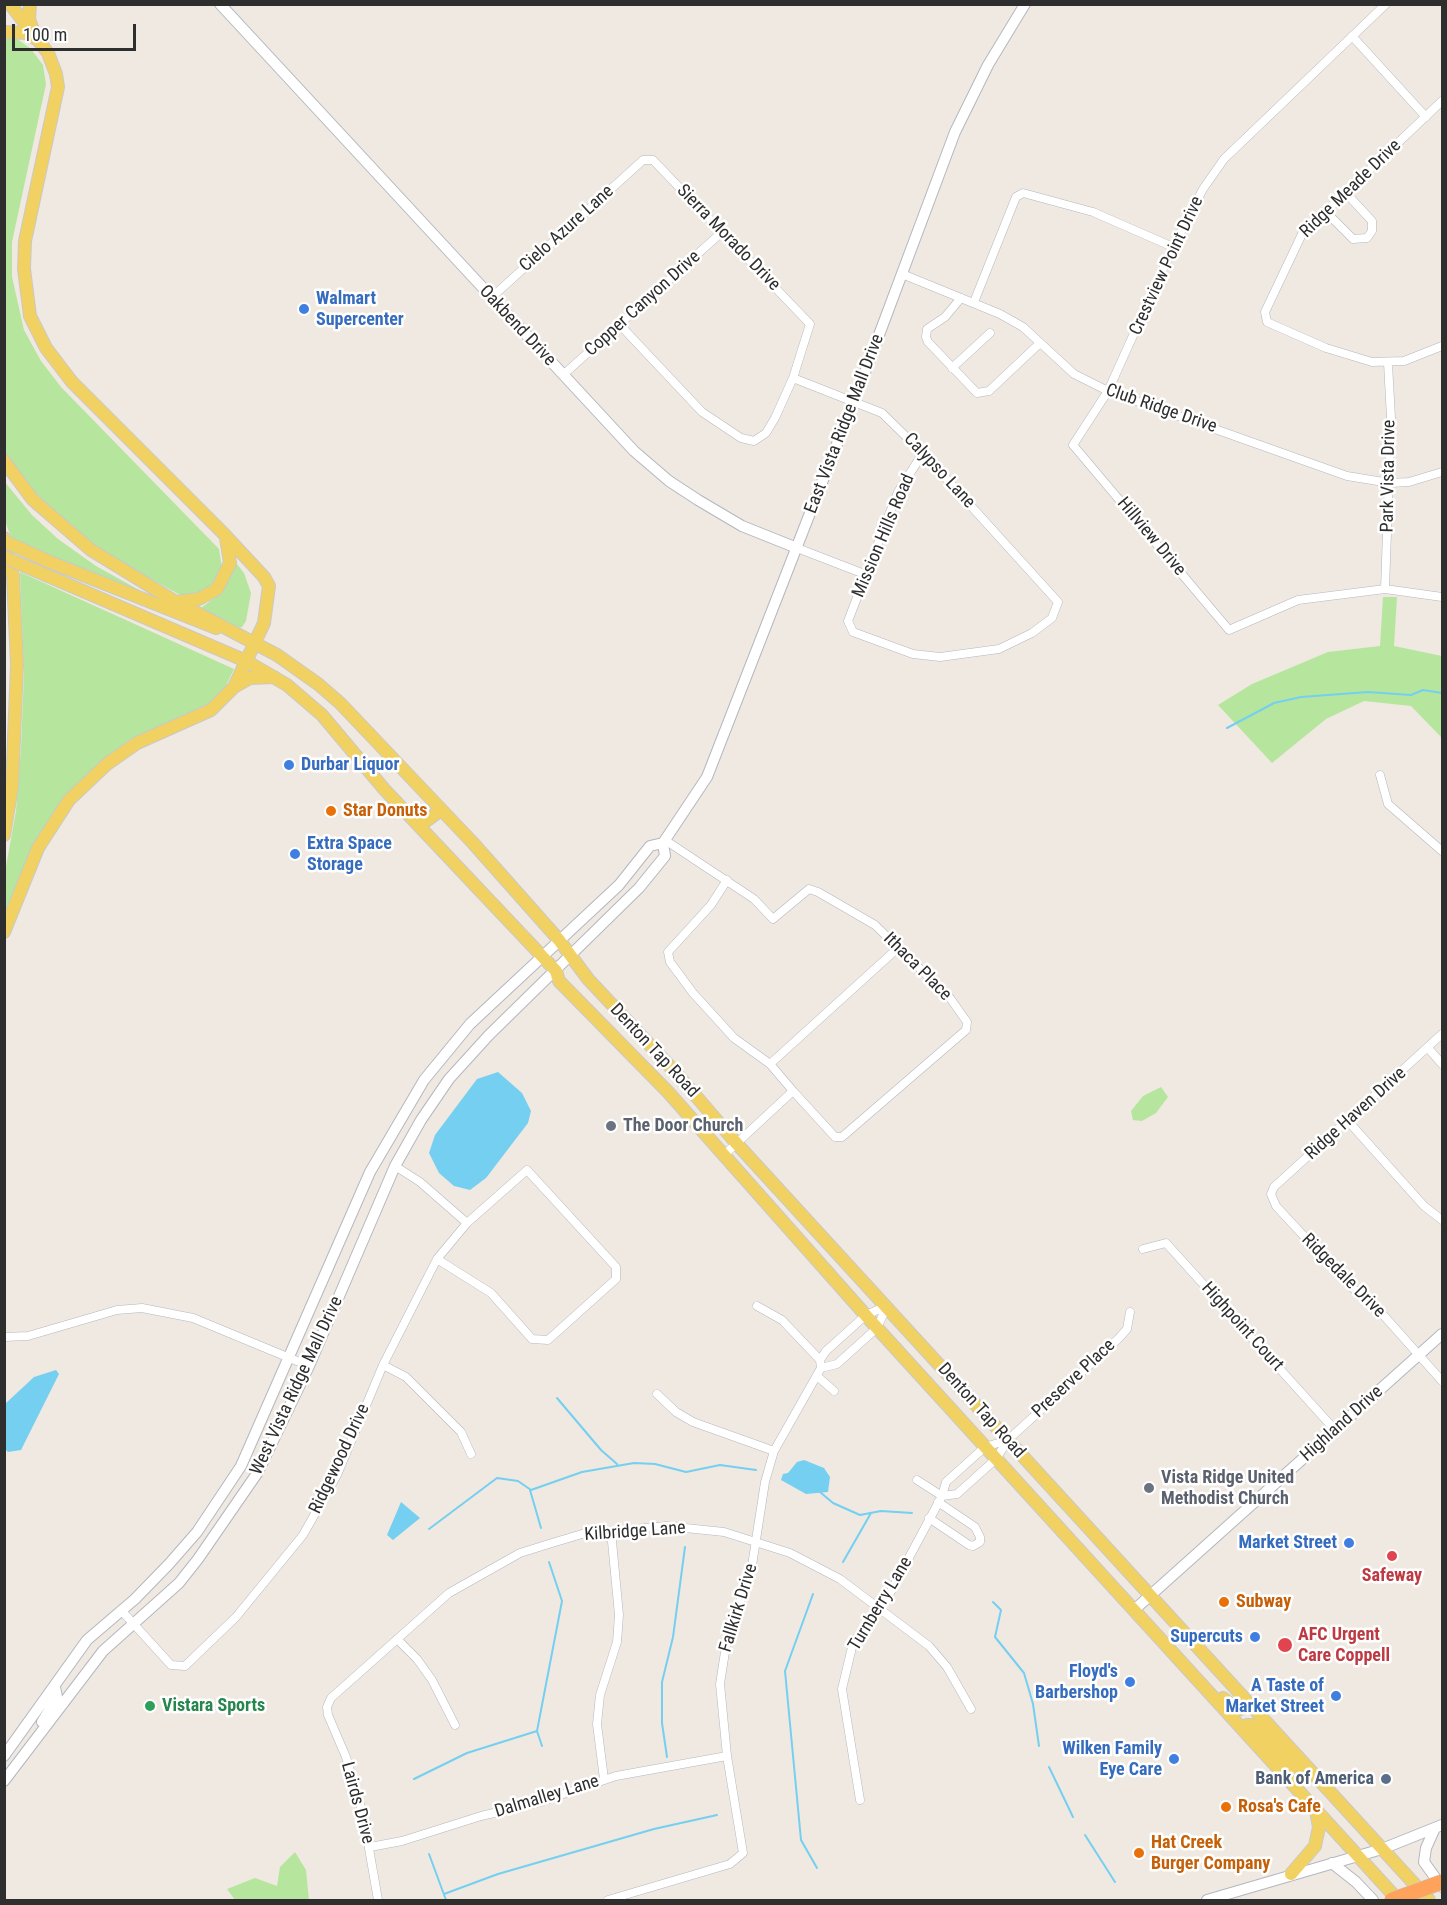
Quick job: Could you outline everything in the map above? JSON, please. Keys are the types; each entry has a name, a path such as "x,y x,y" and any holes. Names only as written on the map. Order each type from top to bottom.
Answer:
{"highway":[{"path":"1392,1900 1443,1882"}],"main road":[{"path":"30,4 29,19 39,42"},
{"name":"Oakbend Drive","path":"220,4 634,451 669,482 742,526 797,548"},
{"name":"East Vista Ridge Mall Drive","path":"542,956 619,885 650,846 664,841 707,777 855,400 956,132 988,65 1025,4"},
{"path":"11,8 53,63 58,87 25,241 24,269 30,316 46,348 72,382 264,577 269,586 266,612 267,633 273,653"},
{"path":"4,32 27,33 39,42"},
{"path":"4,461 33,500 59,525 114,566 226,630"},
{"path":"176,602 199,599 217,589 230,563 230,549 224,534"},
{"path":"4,540 50,562 208,627 226,630"},
{"path":"4,540 13,576 17,665 12,787 4,835"},
{"name":"Denton Tap Road","path":"4,556 246,661 275,677 322,715 419,826 556,971 559,981 668,1092 877,1328 1180,1660"},
{"path":"234,687 255,644 266,612"},
{"name":"Denton Tap Road","path":"226,630 273,653 318,684 340,703 559,940 737,1144 1429,1900"},
{"path":"4,933 38,848 69,800 107,764 137,743 211,710 234,687 250,678 275,677"},
{"path":"419,826 441,810"},
{"name":"East Vista Ridge Mall Drive","path":"556,971 639,888 665,856 664,841"},
{"name":"West Vista Ridge Mall Drive","path":"4,1756 87,1640 169,1564 197,1532 218,1501 241,1466 339,1238 382,1148 424,1080 443,1056 470,1024 542,956"},
{"name":"West Vista Ridge Mall Drive","path":"4,1781 103,1651 179,1583 226,1521 258,1472 309,1366 395,1166 421,1120 449,1079 489,1035 556,971"},
{"path":"382,1148 395,1166"},
{"name":"Highland Drive","path":"1134,1610 1443,1334"},
{"path":"1180,1660 1196,1669 1234,1709 1242,1710 1250,1705"},
{"path":"1180,1660 1398,1900"},
{"path":"36,1739 38,1729 57,1697 55,1687"},
{"path":"1242,1728 1254,1725 1291,1766 1311,1771"},
{"path":"1291,1874 1315,1846 1319,1827 1315,1810"},
{"path":"1207,1900 1382,1849 1439,1827"},
{"path":"1439,1827 1426,1848 1424,1862 1443,1887"},
{"path":"1332,1863 1356,1882 1373,1900"}],"street":[{"name":"Crestview Point Drive","path":"1073,445 1108,391 1173,246 1203,189 1224,159 1386,4"},
{"path":"1352,36 1426,117"},
{"name":"Ridge Meade Drive","path":"1388,363 1356,359 1267,322 1265,312 1296,243 1325,211 1443,101"},
{"name":"Cielo Azure Lane","path":"492,298 643,160"},
{"name":"Sierra Morado Drive","path":"643,160 653,160 810,324 793,378"},
{"path":"1325,211 1353,239 1367,238 1372,231 1372,221 1345,192"},
{"path":"974,302 1016,197 1023,193 1092,212 1173,246"},
{"name":"Copper Canyon Drive","path":"563,375 722,232"},
{"name":"Club Ridge Drive","path":"902,274 974,302 1023,327 1074,374 1108,391 1347,476 1390,483 1409,482 1443,472"},
{"path":"962,298 945,317 926,332 928,342 974,391 983,393 989,391 1040,343"},
{"path":"620,325 702,411 741,438 754,441 766,433 793,378"},
{"path":"952,368 990,333"},
{"path":"1388,363 1404,361 1443,346"},
{"name":"Park Vista Drive","path":"1385,589 1390,483 1388,363"},
{"name":"Calypso Lane","path":"793,378 882,412 923,453 1058,602 1052,618 1032,633 999,649 940,657 913,654 853,632 848,621"},
{"name":"Hillview Drive","path":"1073,445 1229,630 1298,600 1385,589"},
{"name":"Mission Hills Road","path":"848,621 898,492 923,453"},
{"name":"Oakbend Drive","path":"797,548 867,575"},
{"path":"1385,589 1443,597"},
{"path":"1380,775 1388,804 1443,851"},
{"name":"Ithaca Place","path":"664,841 754,898 773,920 809,889 875,925 950,998 967,1022 966,1030 842,1137 835,1137 793,1091"},
{"path":"724,1155 793,1091 770,1064 734,1038 693,993 670,962 668,952 711,905 727,880"},
{"path":"770,1064 899,946"},
{"name":"Ridge Haven Drive","path":"1270,1194 1274,1187 1443,1034"},
{"path":"1428,1048 1443,1064"},
{"path":"1348,1121 1424,1206 1443,1220"},
{"path":"395,1166 420,1182 467,1223"},
{"name":"Ridgewood Drive","path":"122,1610 171,1665 185,1666 236,1617 303,1534 337,1475 383,1365 437,1258 467,1223 527,1170 616,1267 616,1279 548,1340 532,1339 491,1293 437,1258"},
{"name":"Ridgedale Drive","path":"1270,1194 1276,1206 1350,1286 1377,1308 1443,1381"},
{"name":"Highpoint Court","path":"1143,1250 1166,1243 1335,1430"},
{"path":"757,1306 782,1320 820,1368 834,1391"},
{"path":"820,1368 837,1364 877,1328 887,1306"},
{"name":"Fallkirk Drive","path":"608,1900 730,1864 739,1859 744,1848 727,1756 721,1704 722,1666 726,1639 751,1572 757,1543 760,1509 774,1451 831,1345 866,1315 887,1306"},
{"path":"4,1337 28,1336 117,1310 142,1308 193,1318 309,1366"},
{"name":"Preserve Place","path":"1008,1440 1123,1334 1127,1329 1130,1312"},
{"path":"383,1365 406,1377 461,1432 471,1454"},
{"path":"657,1394 676,1412 693,1422 774,1451"},
{"path":"940,1499 957,1494 996,1459 1008,1440"},
{"name":"Turnberry Lane","path":"860,1800 842,1689 853,1643 903,1569 940,1499 946,1482 985,1447 1008,1440"},
{"path":"917,1480 975,1527 980,1542 973,1546 969,1545 929,1518"},
{"name":"Kilbridge Lane","path":"327,1707 331,1698 449,1593 485,1571 520,1554 582,1534 666,1526 724,1532 817,1564 879,1606 934,1652 953,1675 971,1709"},
{"path":"604,1779 597,1724 600,1695 617,1641 619,1615 611,1531"},
{"path":"397,1639 417,1659 432,1680 455,1725"},
{"name":"Lairds Drive","path":"327,1707 346,1758 370,1847 378,1900"},
{"name":"Dalmalley Lane","path":"370,1847 402,1841 481,1816 540,1802 604,1779 727,1756"}],"green space":[{"path":"4,38 16,38 31,49 43,65 46,84 12,242 12,277 24,330 41,361 61,387 219,549 222,568 214,585 202,593 182,596 95,548 57,519 5,454"},
{"path":"4,481 32,515 58,539 96,566 168,606 12,541 5,520"},
{"path":"236,563 244,573 251,593 246,621 242,627 238,628 201,608 222,592"},
{"path":"20,572 234,669 222,694 213,703 167,723 65,802 5,926 5,872 16,811 21,748 24,673"},
{"path":"1383,597 1397,597 1394,646 1442,656 1442,738 1411,706 1364,701 1326,719 1272,763 1218,705 1252,684 1328,652 1380,646"},
{"path":"1161,1087 1168,1097 1156,1113 1142,1121 1133,1120 1131,1111 1143,1096"},
{"path":"295,1852 306,1870 309,1900 235,1900 227,1889 255,1878 277,1886 280,1867"}],"water":[{"path":"498,1072 522,1093 531,1111 528,1123 486,1178 470,1190 454,1186 439,1173 429,1153 435,1135 477,1079"},
{"path":"56,1370 59,1374 21,1450 8,1452 5,1449 5,1404 34,1377"},
{"path":"804,1460 824,1468 830,1477 828,1492 806,1494 781,1480 783,1474 788,1473 797,1462"},
{"path":"401,1502 420,1518 393,1540 387,1535"}],"waterway":[{"path":"1227,728 1274,703 1301,697 1368,692 1411,695 1423,690 1442,693"},
{"path":"557,1398 601,1450 617,1464"},
{"path":"429,1529 497,1478 518,1481 531,1490 582,1472 634,1463 655,1464 686,1472 720,1465 756,1470"},
{"path":"530,1490 541,1528"},
{"path":"820,1492 833,1503 860,1515 881,1511 912,1513"},
{"path":"843,1562 871,1513"},
{"path":"667,1757 662,1723 662,1682 673,1637 685,1547"},
{"path":"542,1746 537,1731 562,1601 549,1562"},
{"path":"813,1594 785,1671 801,1840 817,1868"},
{"path":"993,1602 1001,1610 995,1637 1024,1673 1033,1704 1039,1746"},
{"path":"414,1779 467,1753 537,1731"},
{"path":"1049,1767 1073,1817"},
{"path":"444,1894 498,1874 654,1829 717,1815"},
{"path":"1085,1835 1115,1882"},
{"path":"429,1854 446,1900"}],"place":[{"name":"Walmart Supercenter","path":"304,309"},
{"name":"Durbar Liquor","path":"289,765"},
{"name":"Star Donuts","path":"331,811"},
{"name":"Extra Space Storage","path":"295,854"},
{"name":"The Door Church","path":"611,1126"},
{"name":"Vista Ridge United Methodist Church","path":"1149,1488"},
{"name":"Market Street","path":"1349,1543"},
{"name":"Safeway","path":"1392,1556"},
{"name":"Subway","path":"1224,1602"},
{"name":"Supercuts","path":"1255,1637"},
{"name":"AFC Urgent Care Coppell","path":"1285,1645"},
{"name":"Floyd's Barbershop","path":"1130,1682"},
{"name":"A Taste of Market Street","path":"1336,1696"},
{"name":"Vistara Sports","path":"150,1706"},
{"name":"Wilken Family Eye Care","path":"1174,1759"},
{"name":"Bank of America","path":"1386,1779"},
{"name":"Rosa's Cafe","path":"1226,1807"},
{"name":"Hat Creek Burger Company","path":"1139,1853"}]}
